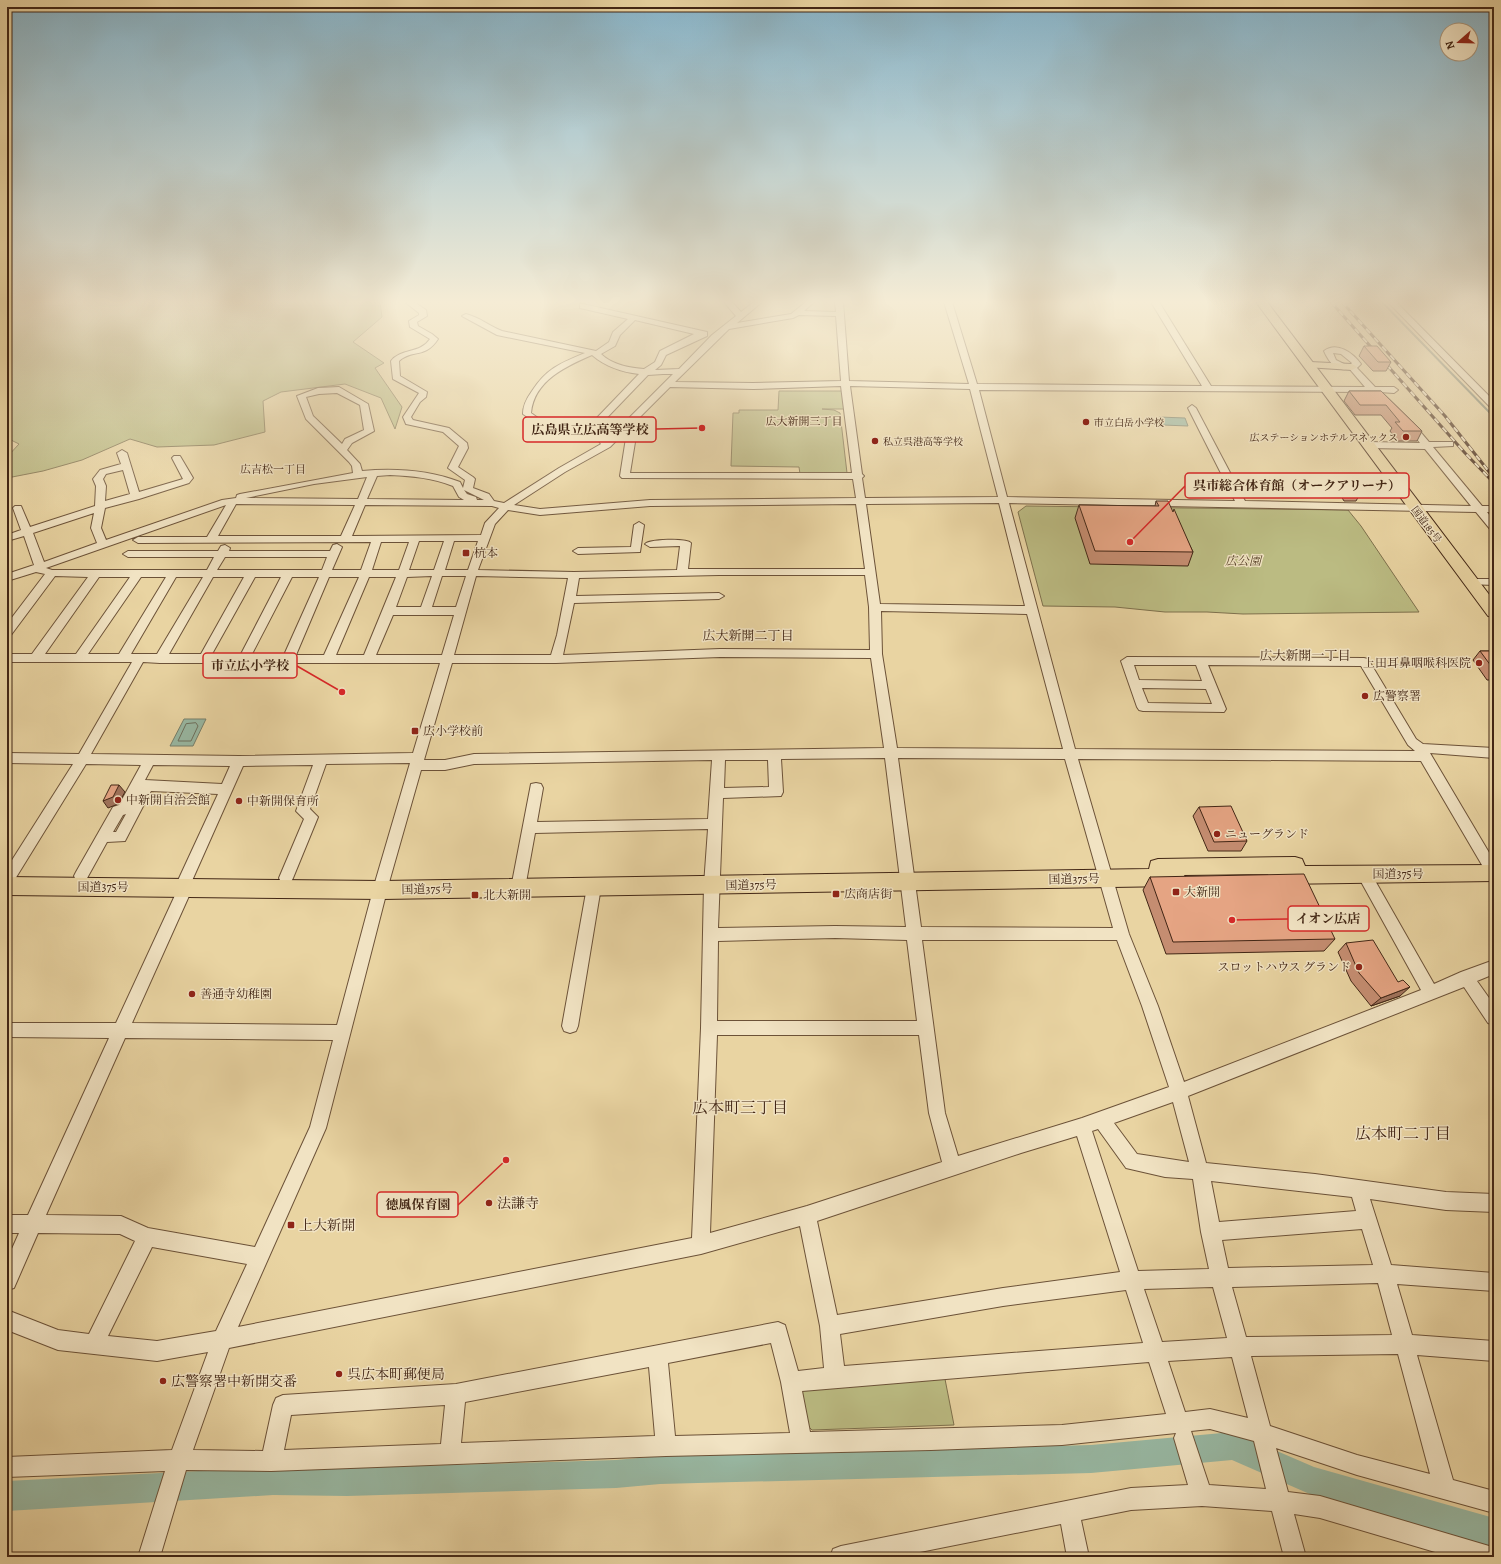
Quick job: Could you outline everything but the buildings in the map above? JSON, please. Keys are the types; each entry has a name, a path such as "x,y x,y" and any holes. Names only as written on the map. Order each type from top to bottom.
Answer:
{"highway":[{"name":"国道185号","path":"1317,375 1414,507 1494,612"},
{"name":"国道375号","path":"1103,873 1364,874 1492,867"},
{"name":"国道375号","path":"8,879 185,884 382,885 1492,867"},
{"name":"国道375号","path":"8,879 81,876 185,884 286,878 382,885"},
{"name":"国道375号","path":"519,882 594,887 712,880"}],"street":[{"path":"396,375 396,377 423,392 422,397 417,400 407,417 409,422 446,430 464,446 462,451 454,460 453,468 470,479 468,489 473,493 487,497 492,502"},
{"path":"547,375 527,406 527,414 536,420 593,427"},
{"path":"593,427 643,375"},
{"path":"149,1557 174,1477 222,1340 261,1257 318,1128 382,885 472,573 490,523 506,506 562,470 607,445 678,375"},
{"path":"844,375 859,476 860,502 869,572 875,607 876,654 891,753 937,1113 952,1167"},
{"path":"970,375 1005,500 1032,610 1103,873 1122,934 1150,1006 1179,1092 1200,1172 1210,1232 1220,1276 1295,1557"},
{"path":"1199,375 1208,389"},
{"path":"1356,375 1382,400"},
{"path":"1464,375 1494,406"},
{"path":"670,384 753,386 845,383 974,387 1394,390"},
{"path":"343,450 348,441 369,431 364,404 349,397 340,390 318,391 301,396 309,417 357,466 358,475"},
{"path":"1192,408 1241,503"},
{"path":"1404,419 1494,527"},
{"path":"593,427 607,445"},
{"path":"618,435 631,436 625,476 859,476"},
{"path":"1368,445 1450,444"},
{"path":"122,453 136,496"},
{"path":"7,538 100,507 186,481 188,478 177,458"},
{"path":"103,544 96,528 100,507 101,486 98,479 103,472 126,466"},
{"path":"7,578 139,535 230,503 249,494 337,477 419,473 436,475 457,484 461,495 464,497 477,500 479,502"},
{"path":"288,659 334,554 373,475"},
{"path":"230,503 492,502 540,512 615,504 650,503 1005,500 1241,503 1494,509"},
{"path":"211,539 230,503"},
{"path":"18,508 39,568"},
{"path":"578,551 636,550 639,525"},
{"path":"39,568 103,544 139,535 211,539 484,538"},
{"path":"115,574 139,535"},
{"path":"368,659 389,611 415,538"},
{"path":"160,659 230,539"},
{"path":"328,659 365,574 377,539"},
{"path":"425,611 450,539"},
{"path":"650,544 686,543 682,572"},
{"path":"128,554 334,554"},
{"path":"39,568 52,573 96,574 472,573 574,575 682,572 869,572"},
{"path":"7,632 52,573"},
{"path":"204,659 252,573"},
{"path":"35,659 96,574"},
{"path":"79,659 138,574"},
{"path":"123,658 173,574"},
{"path":"244,658 288,574"},
{"path":"556,659 563,635 568,600 574,575"},
{"path":"1471,582 1494,582"},
{"path":"568,600 719,596"},
{"path":"875,607 1032,610"},
{"path":"389,611 461,611"},
{"path":"7,658 556,659 720,653 876,654"},
{"path":"8,879 83,758 140,658"},
{"path":"1200,661 1220,709 1143,707 1127,661 1200,661 1364,662 1412,742 1422,752 1492,867"},
{"path":"1135,684 1210,685"},
{"path":"7,758 417,762 445,765 474,759 891,753 1071,755 1422,752 1494,753"},
{"path":"716,793 776,792 774,755"},
{"path":"700,1245 709,1028 710,935 714,824 719,756"},
{"path":"81,876 118,812 124,809 142,785 150,759"},
{"path":"7,1280 122,1030 239,761"},
{"path":"286,878 311,817 303,811 321,761"},
{"path":"142,785 227,789"},
{"path":"519,882 536,788"},
{"path":"529,828 714,824"},
{"path":"1364,874 1431,993"},
{"path":"570,1026 594,887"},
{"path":"710,935 835,932 915,934 1122,934"},
{"path":"7,1320 58,1340 158,1351 222,1340 700,1245 807,1215 1021,1144 1082,1126 1179,1092 1494,967"},
{"path":"1466,978 1494,1018"},
{"path":"709,1028 927,1028"},
{"path":"7,1030 343,1033"},
{"path":"1101,1119 1132,1162 1200,1172 1358,1189 1446,1201 1494,1203"},
{"path":"1082,1126 1202,1495"},
{"path":"1358,1189 1385,1274 1445,1489"},
{"path":"807,1215 830,1326 835,1377"},
{"path":"1210,1232 1368,1219"},
{"path":"7,1224 121,1225 147,1237 261,1257"},
{"path":"94,1344 147,1237"},
{"path":"830,1326 1003,1297 1132,1280 1220,1276 1385,1274 1494,1282"},
{"path":"271,1461 283,1405 456,1394 778,1332 791,1382 802,1444"},
{"path":"791,1382 835,1377 1156,1352 1238,1348 1405,1344 1494,1352"},
{"path":"658,1356 666,1446"},
{"path":"450,1454 456,1394"},
{"path":"7,1467 174,1477 271,1461 450,1454 666,1446 802,1444 1062,1435 1184,1439 1210,1419 1263,1441 1494,1502"},
{"path":"841,1557 1131,1499 1277,1491 1320,1507 1489,1557"},
{"path":"1069,1512 1078,1557"}],"green space":[{"path":"7,375 380,375 402,407 395,429 381,398 345,384 281,392 263,401 265,432 214,445 157,447 130,439 82,460 43,471 7,478 7,457 19,444 7,438"},
{"path":"779,391 842,391 844,409 822,409 834,410 840,413 847,473 800,474 799,467 731,466 733,413 739,413 739,410 778,410"},
{"name":"広公園","path":"1026,506 1348,510 1361,526 1419,612 1243,614 1165,612 1115,607 1043,606 1018,512"},
{"path":"944,1374 954,1425 812,1430 807,1425 800,1392 804,1385"}],"water":[{"path":"1159,417 1185,418 1188,426 1163,425"},
{"path":"184,719 206,719 193,746 170,746"}],"waterway":[{"path":"1453,375 1494,417"},
{"path":"7,1496 273,1481 347,1482 616,1474 660,1470 1091,1459 1233,1446 1312,1481 1494,1533"}],"railway":[{"path":"1396,375 1465,453 1494,483"},
{"path":"1408,375 1445,416 1490,473"}],"place":[{"name":"市立白岳小学校","path":"1086,422"},
{"name":"広島県立広高等学校","path":"702,428"},
{"name":"広ステーションホテルアネックス","path":"1406,437"},
{"name":"私立呉港高等学校","path":"875,441"},
{"name":"呉市総合体育館（オークアリーナ）","path":"1130,542"},
{"name":"杭本","path":"466,553"},
{"name":"上田耳鼻咽喉科医院","path":"1479,663"},
{"name":"市立広小学校","path":"342,692"},
{"name":"広警察署","path":"1365,696"},
{"name":"広小学校前","path":"415,731"},
{"name":"中新開自治会館","path":"118,800"},
{"name":"中新開保育所","path":"239,801"},
{"name":"ニューグランド","path":"1217,834"},
{"name":"大新開","path":"1176,892"},
{"name":"広商店街","path":"836,894"},
{"name":"北大新開","path":"475,895"},
{"name":"イオン広店","path":"1232,920"},
{"name":"スロットハウス グランド","path":"1359,967"},
{"name":"善通寺幼稚園","path":"192,994"},
{"name":"徳風保育園","path":"506,1160"},
{"name":"法謙寺","path":"489,1203"},
{"name":"上大新開","path":"291,1225"},
{"name":"呉広本町郵便局","path":"339,1374"},
{"name":"広警察署中新開交番","path":"163,1381"}],"district":[{"name":"広大新開三丁目","path":"804,421"},
{"name":"広吉松一丁目","path":"273,469"},
{"name":"広大新開二丁目","path":"748,635"},
{"name":"広大新開一丁目","path":"1305,655"},
{"name":"広本町三丁目","path":"740,1107"},
{"name":"広本町二丁目","path":"1403,1133"}]}
